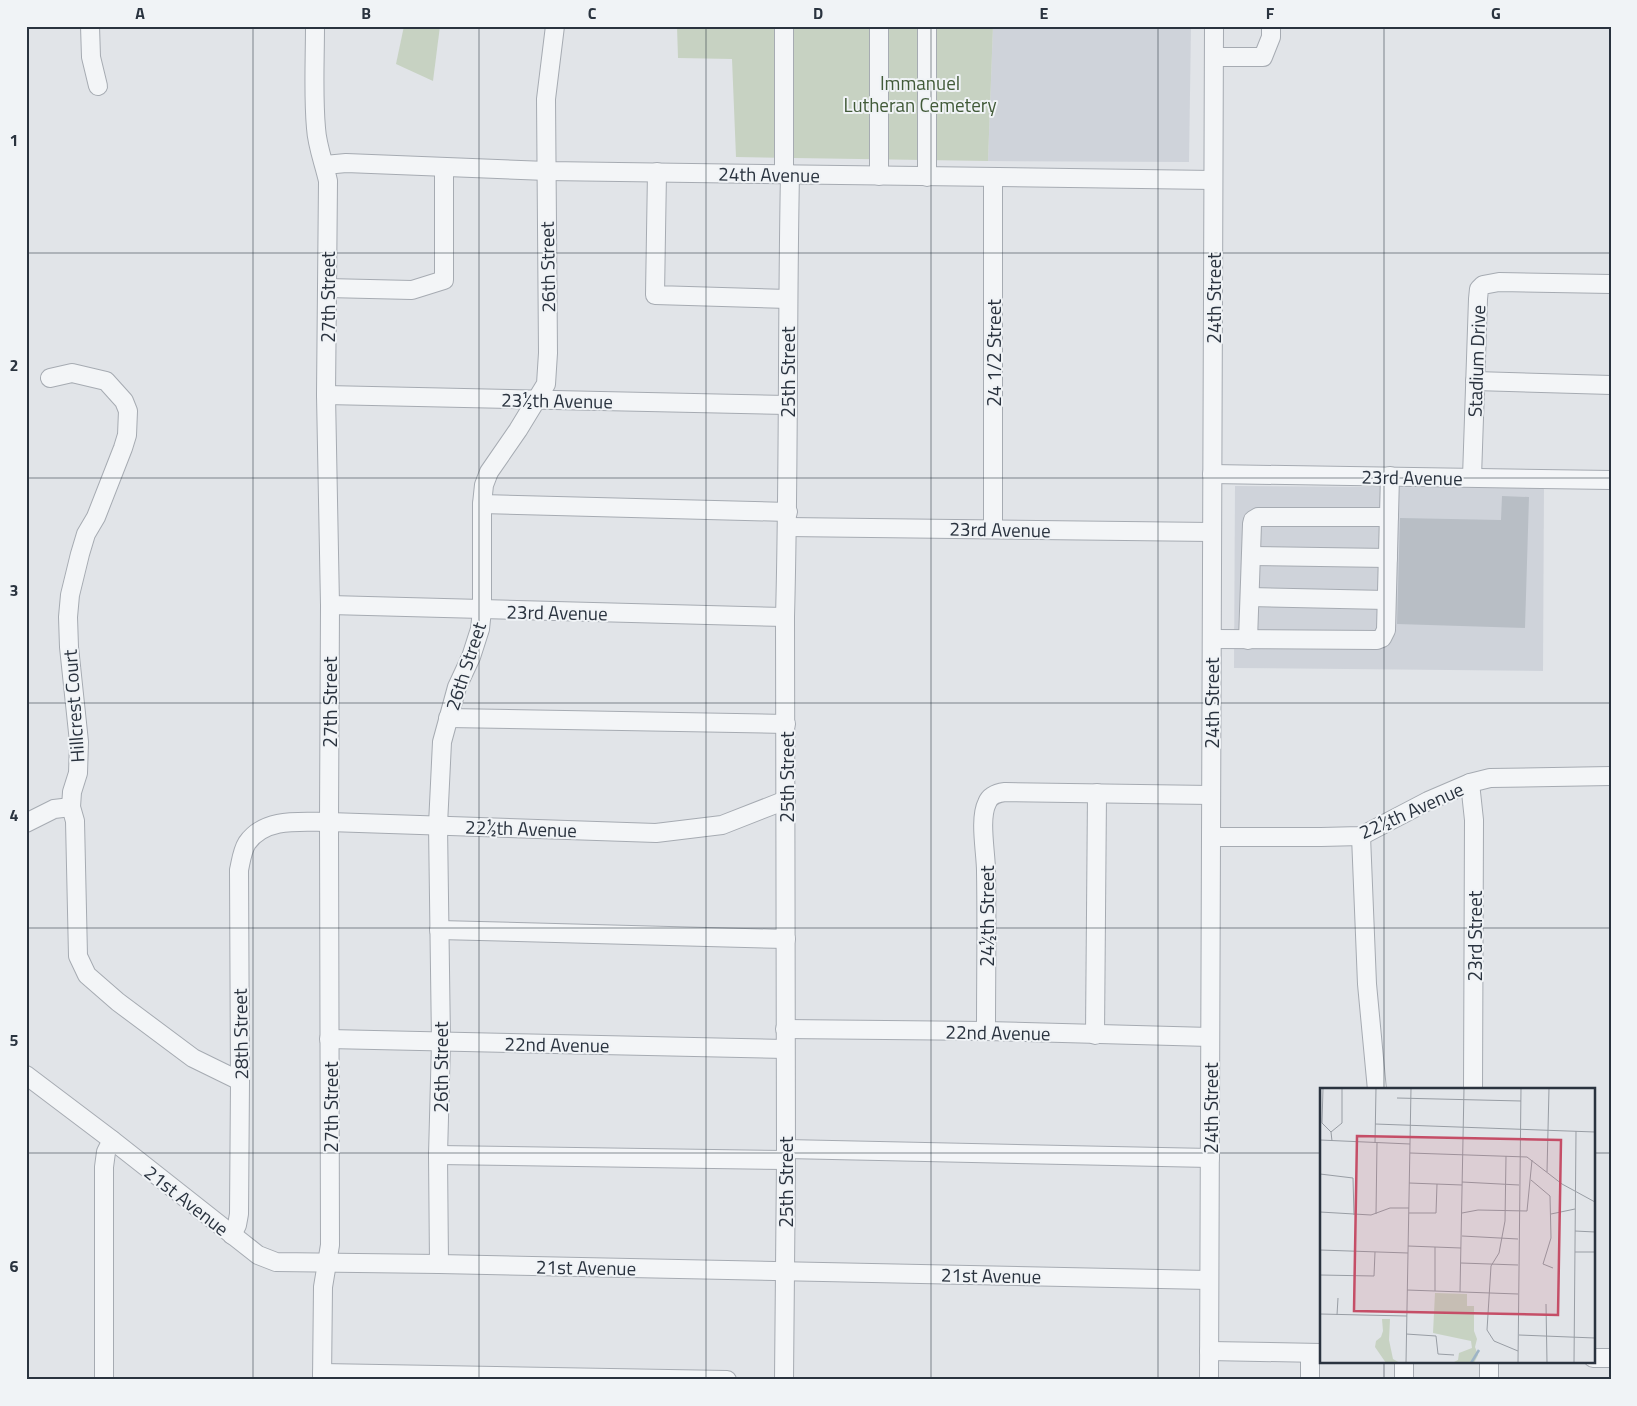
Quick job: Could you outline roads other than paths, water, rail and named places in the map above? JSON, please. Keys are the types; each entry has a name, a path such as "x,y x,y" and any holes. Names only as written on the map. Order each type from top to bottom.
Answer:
{"street":[{"path":"90,26 91,57 98,86"},
{"name":"27th Street","path":"315,26 316,127 318,146 325,165 328,181 326,395 330,606 328,822 330,1245 323,1286 322,1376"},
{"name":"26th Street","path":"440,1264 438,1155 440,1042 438,825 442,742 457,687 477,641 482,610 482,504 484,485 489,472 537,400 546,384 548,372 546,99 554,26"},
{"name":"25th Street","path":"784,26 788,299 785,617 786,1154 784,1380"},
{"path":"879,176 880,26"},
{"path":"927,176 928,26"},
{"name":"24th Street","path":"1209,1380 1214,26"},
{"path":"1214,57 1263,57 1271,37 1271,26"},
{"name":"24th Avenue","path":"325,165 346,164 546,171 1213,180"},
{"path":"327,288 412,290 444,280 444,167"},
{"path":"657,172 655,295 788,299"},
{"name":"24 1/2 Street","path":"993,178 994,529"},
{"name":"Stadium Drive","path":"1472,477 1479,290 1483,285 1499,282 1611,284"},
{"name":"Hillcrest Court","path":"50,378 72,373 106,381 124,401 128,411 127,435 123,448 96,517 84,541 70,595 68,640 78,742 78,773 72,792 71,807 75,831 78,956 81,966 87,975 118,1002 192,1058 240,1081"},
{"path":"1475,380 1611,385"},
{"name":"23½th Avenue","path":"326,395 787,405"},
{"name":"23rd Avenue","path":"1212,474 1611,480"},
{"path":"1212,640 1377,640 1382,638 1386,630 1390,476"},
{"name":"23rd Avenue","path":"482,504 994,529 1212,532"},
{"path":"1248,640 1253,520 1258,517 1389,517"},
{"path":"1251,556 1388,558"},
{"path":"1250,597 1386,600"},
{"name":"23rd Avenue","path":"330,606 785,617"},
{"path":"448,718 786,724"},
{"name":"22½th Avenue","path":"1211,837 1361,836 1428,801 1470,783 1490,778 1611,776"},
{"name":"23rd Street","path":"1470,783 1474,820 1473,1088"},
{"name":"24½th Street","path":"986,1031 986,870 984,820 987,802 998,793 1005,792 1097,793"},
{"path":"1095,1035 1097,793 1211,795"},
{"name":"22½th Avenue","path":"255,835 260,830 270,826 288,822 656,833 722,825 786,800"},
{"path":"26,823 54,809 71,807"},
{"name":"28th Street","path":"232,1235 237,1225 239,1214 238,870 247,844 255,835"},
{"path":"1361,836 1367,984 1377,1088"},
{"path":"439,930 786,939"},
{"name":"22nd Avenue","path":"785,1030 986,1031 1210,1037"},
{"name":"22nd Avenue","path":"329,1039 786,1048"},
{"name":"21st Avenue","path":"26,1075 232,1235 266,1260 276,1262 1209,1280"},
{"path":"104,1380 104,1167 106,1152 112,1140"},
{"path":"438,1155 786,1154 1210,1158"},
{"path":"1209,1351 1315,1353 1310,1380"},
{"path":"1594,1358 1611,1358"},
{"path":"1404,1364 1404,1380"},
{"path":"1489,1364 1489,1380"},
{"path":"322,1376 727,1380"}],"park label":[{"name":"Immanuel Lutheran Cemetery","path":"920,93"}]}
